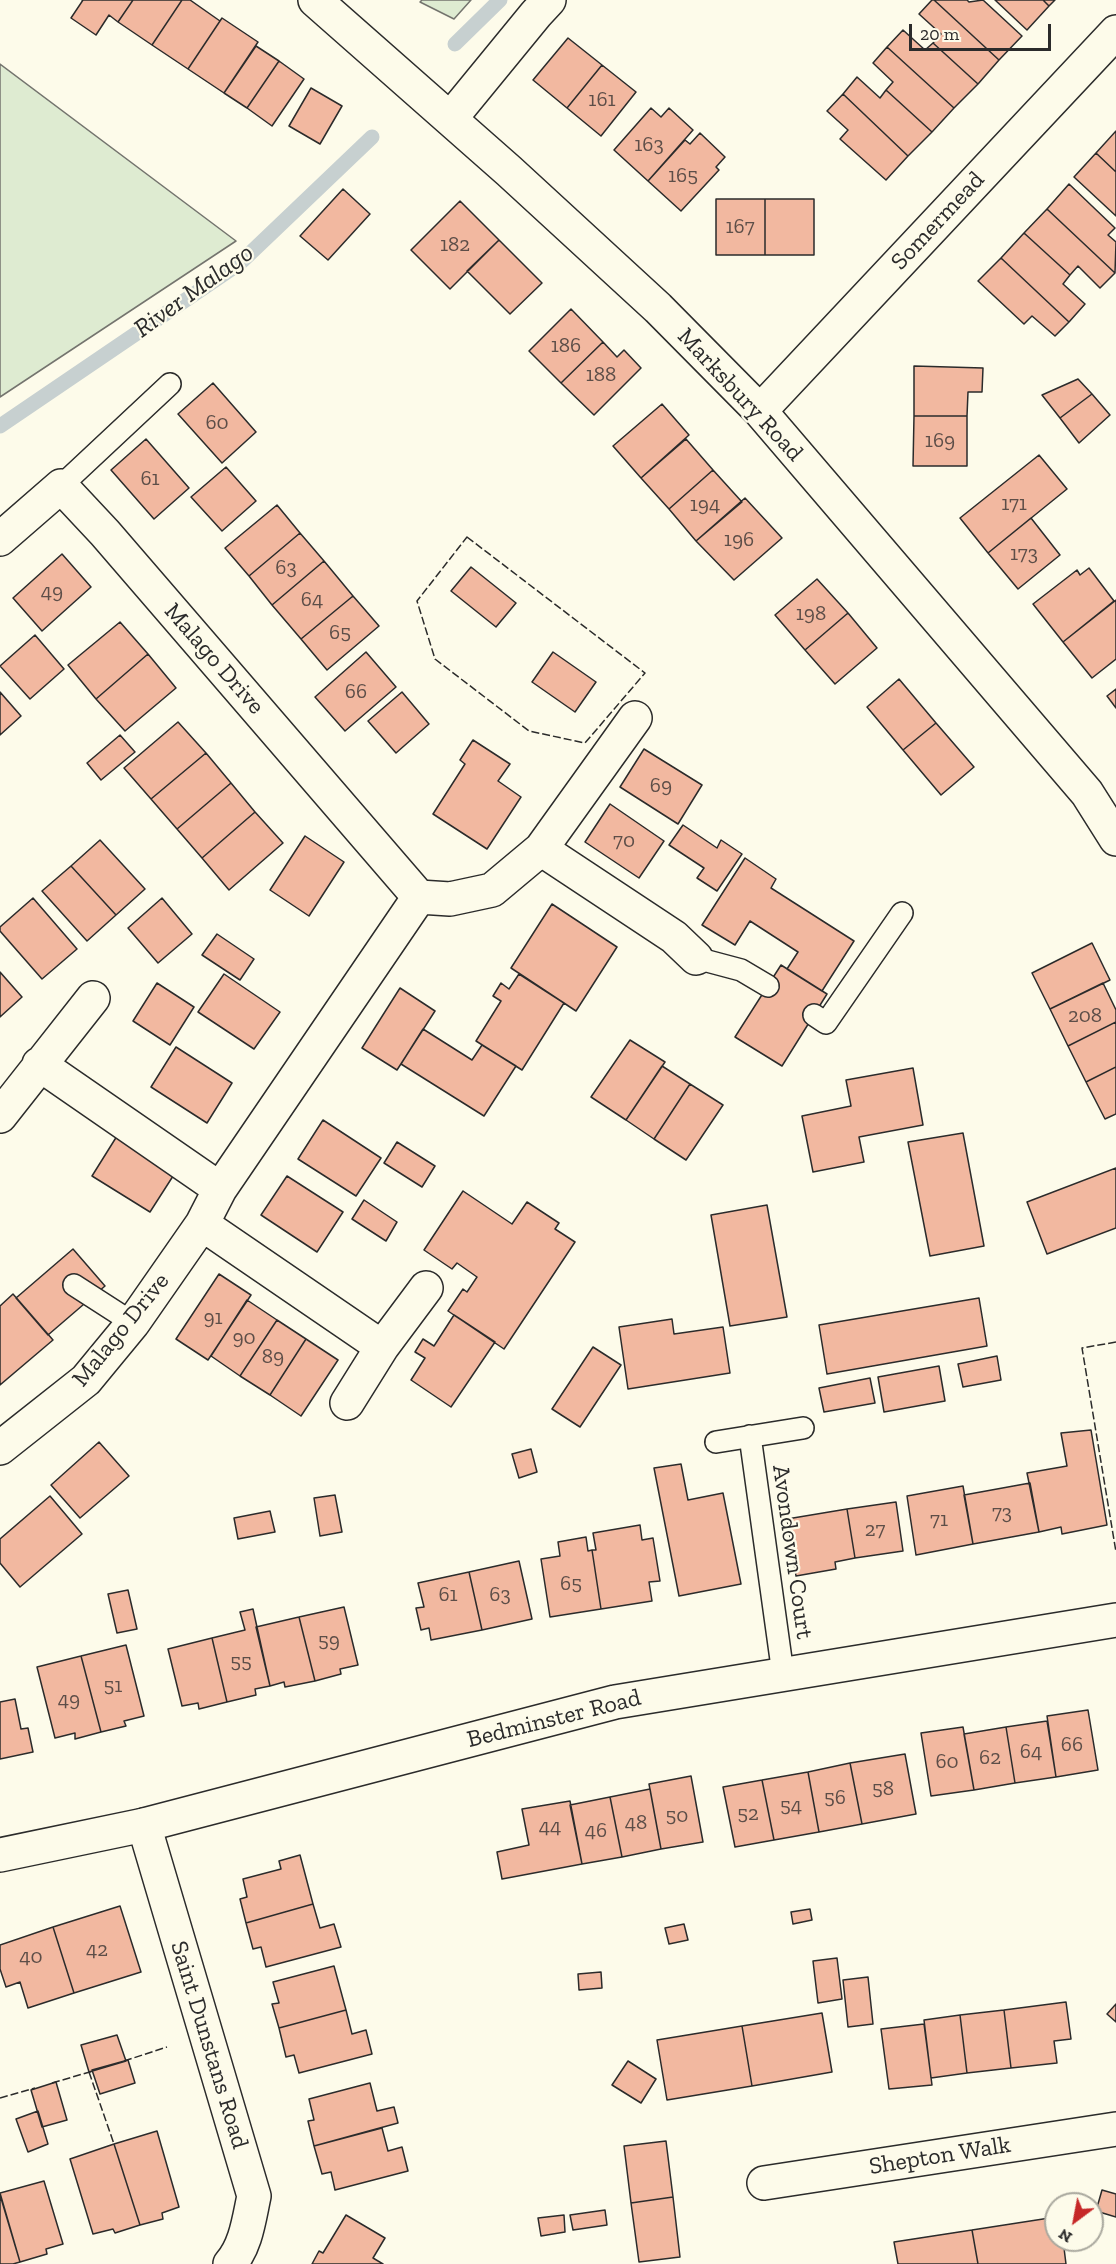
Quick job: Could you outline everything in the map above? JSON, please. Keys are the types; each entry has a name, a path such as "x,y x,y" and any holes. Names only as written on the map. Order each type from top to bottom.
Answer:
{"street":[{"name":"Marksbury Road","path":"315,0 658,308 760,411 1087,793 1116,839"},
{"path":"444,114 549,0"},
{"name":"Somermead","path":"760,411 1116,32"},
{"path":"0,540 61,486"},
{"name":"Malago Drive","path":"0,1448 86,1380 133,1323 202,1224 220,1189 419,897 105,533 61,486"},
{"path":"419,897 450,899 492,890 541,849 635,718"},
{"path":"541,849 674,937 696,958"},
{"path":"0,1116 93,998"},
{"path":"39,1064 220,1189"},
{"path":"202,1224 382,1347"},
{"path":"347,1403 382,1347 426,1288"},
{"name":"Bedminster Road","path":"0,1856 144,1825 615,1702 1116,1620"},
{"name":"Saint Dunstans Road","path":"144,1825 254,2196 248,2226 237,2256 230,2264"},
{"name":"Shepton Walk","path":"764,2183 1116,2129"}],"lane":[{"path":"61,486 170,384"},
{"path":"814,1015 826,1023 902,913"},
{"path":"696,958 741,970 768,986"},
{"path":"74,1285 133,1323"},
{"name":"Avondown Court","path":"716,1442 803,1428"},
{"name":"Avondown Court","path":"750,1436 783,1674"}],"green space":[{"path":"422,0 471,0 454,19 420,2"},
{"path":"0,64 236,241 0,397"}],"building":[{"path":"83,0 133,0 118,22 109,15 96,35 71,18"},
{"path":"133,0 182,0 152,45 118,22"},
{"path":"182,0 190,0 220,21 188,69 152,45"},
{"path":"932,0 999,60 978,84 933,43 941,34 919,14"},
{"path":"934,0 967,0 969,2 983,0 1022,36 999,60"},
{"path":"995,0 1043,0 1049,6 1027,30"},
{"path":"1043,0 1055,0 1049,6"},
{"path":"222,18 258,42 224,93 188,69"},
{"path":"903,30 925,50 933,43 978,84 954,108 887,47"},
{"path":"568,38 602,65 567,108 533,80"},
{"path":"256,46 279,61 247,108 224,93"},
{"path":"887,47 954,108 932,132 886,90 893,82 873,63"},
{"path":"279,61 304,79 272,126 247,108"},
{"path":"602,65 636,92 601,136 567,108"},
{"path":"857,77 880,98 886,90 932,132 908,156 843,94"},
{"path":"311,88 342,106 320,144 289,126"},
{"path":"843,94 908,156 886,180 840,139 848,130 827,111"},
{"path":"651,108 661,117 669,108 693,130 648,181 614,150"},
{"path":"1116,131 1116,172 1096,153"},
{"path":"700,133 725,157 716,167 719,170 681,211 648,181 685,140 690,144"},
{"path":"1096,153 1116,172 1116,216 1074,177"},
{"path":"1069,184 1115,228 1108,235 1116,242 1115,273 1047,209"},
{"path":"343,189 370,214 328,260 300,236"},
{"path":"716,199 765,199 765,255 716,255"},
{"path":"765,199 814,199 814,255 765,255"},
{"path":"460,201 499,240 450,289 411,250"},
{"path":"1047,209 1115,273 1100,288 1078,266 1070,275 1024,233"},
{"path":"1024,233 1070,275 1063,284 1085,304 1069,322 1001,258"},
{"path":"499,240 542,283 510,314 467,271"},
{"path":"1001,258 1069,322 1055,336 1032,316 1024,324 978,281"},
{"path":"571,309 603,342 561,383 529,351"},
{"path":"603,342 617,357 624,350 641,368 594,415 561,383"},
{"path":"914,366 983,368 982,392 968,392 967,416 914,416"},
{"path":"1078,379 1092,394 1060,418 1042,395"},
{"path":"213,383 256,432 222,463 178,414"},
{"path":"1092,394 1110,415 1079,443 1060,418"},
{"path":"662,404 689,435 641,478 613,446"},
{"path":"914,416 967,416 967,466 913,466"},
{"path":"146,439 189,488 154,519 111,470"},
{"path":"686,439 713,470 669,509 641,478"},
{"path":"1039,455 1067,489 988,553 960,518"},
{"path":"226,467 256,501 222,531 191,497"},
{"path":"713,470 742,502 696,541 669,509"},
{"path":"745,498 782,538 734,580 696,541"},
{"path":"277,505 300,533 249,576 225,548"},
{"path":"1031,518 1060,555 1018,589 988,553"},
{"path":"300,533 324,561 272,605 249,576"},
{"path":"62,554 91,587 42,631 13,598"},
{"path":"324,561 353,596 301,639 272,605"},
{"path":"471,567 516,603 496,627 451,591"},
{"path":"1089,568 1114,601 1063,642 1033,604 1077,570 1080,575"},
{"path":"817,579 848,613 805,650 775,615"},
{"path":"353,596 379,626 327,670 301,639"},
{"path":"1116,600 1116,659 1092,678 1063,642"},
{"path":"848,613 877,648 835,684 805,650"},
{"path":"120,622 148,654 96,699 68,665"},
{"path":"35,635 64,669 30,699 0,666"},
{"path":"366,652 396,687 345,731 315,697"},
{"path":"553,652 596,682 575,712 532,682"},
{"path":"148,654 176,688 125,731 96,699"},
{"path":"899,679 936,723 903,750 867,707"},
{"path":"1116,689 1116,708 1107,696"},
{"path":"0,692 21,716 0,735"},
{"path":"402,692 429,724 396,753 368,721"},
{"path":"178,722 206,753 151,799 124,768"},
{"path":"936,723 974,767 941,795 903,750"},
{"path":"120,735 135,752 101,780 87,763"},
{"path":"473,740 510,764 498,781 521,797 487,849 433,814 465,764 460,760"},
{"path":"644,749 702,785 678,824 620,787"},
{"path":"206,753 231,783 177,829 151,799"},
{"path":"231,783 255,812 202,858 177,829"},
{"path":"610,804 664,841 639,878 585,842"},
{"path":"255,812 283,843 229,890 202,858"},
{"path":"683,825 717,848 721,840 742,854 717,891 697,878 704,868 669,845"},
{"path":"305,836 344,862 309,916 270,890"},
{"path":"100,840 145,889 116,915 71,866"},
{"path":"745,858 776,879 771,888 854,941 822,991 787,969 798,952 750,921 735,945 702,925"},
{"path":"71,866 116,915 87,941 42,891"},
{"path":"33,898 77,949 42,979 0,931 0,927"},
{"path":"162,898 192,934 158,963 128,928"},
{"path":"552,904 617,947 576,1011 511,968"},
{"path":"217,934 254,959 240,980 202,955"},
{"path":"1092,943 1110,980 1050,1009 1032,973"},
{"path":"781,965 827,994 782,1066 735,1037"},
{"path":"0,972 22,997 0,1017"},
{"path":"224,974 280,1012 254,1049 198,1012"},
{"path":"519,974 564,1003 522,1070 476,1041 501,1001 493,996 501,983 509,989"},
{"path":"157,983 194,1007 170,1045 133,1021"},
{"path":"1103,983 1116,1010 1116,1022 1068,1046 1050,1009"},
{"path":"400,988 435,1011 397,1070 362,1048"},
{"path":"1116,1022 1116,1067 1086,1082 1068,1046"},
{"path":"423,1029 472,1060 482,1045 516,1066 484,1116 401,1064"},
{"path":"630,1040 665,1062 626,1120 591,1097"},
{"path":"176,1047 232,1083 207,1123 151,1087"},
{"path":"662,1066 690,1084 654,1139 626,1120"},
{"path":"1116,1067 1116,1114 1105,1119 1086,1082"},
{"path":"913,1068 923,1125 859,1137 864,1162 813,1172 802,1116 851,1106 846,1080"},
{"path":"690,1084 723,1105 686,1160 654,1139"},
{"path":"323,1120 381,1158 356,1196 298,1159"},
{"path":"963,1133 984,1246 930,1256 908,1142"},
{"path":"117,1136 175,1173 150,1212 92,1176"},
{"path":"397,1142 435,1166 422,1187 384,1163"},
{"path":"1116,1168 1116,1228 1047,1254 1027,1202"},
{"path":"287,1176 343,1212 317,1252 261,1215"},
{"path":"463,1191 512,1224 527,1202 559,1223 555,1229 575,1242 504,1349 448,1311 463,1289 467,1292 477,1277 457,1263 452,1269 424,1250"},
{"path":"364,1200 397,1222 386,1241 352,1219"},
{"path":"767,1205 787,1317 730,1326 711,1215"},
{"path":"73,1249 105,1286 48,1335 16,1298"},
{"path":"219,1274 251,1295 208,1360 176,1339"},
{"path":"13,1294 53,1340 0,1385 0,1306"},
{"path":"979,1298 987,1346 827,1374 819,1325"},
{"path":"247,1300 277,1320 240,1376 211,1356"},
{"path":"454,1315 495,1342 451,1407 411,1380 425,1358 415,1352 423,1339 434,1346"},
{"path":"672,1319 674,1334 723,1327 730,1373 628,1389 619,1327"},
{"path":"277,1320 306,1339 270,1395 240,1376"},
{"path":"306,1339 338,1360 301,1416 270,1395"},
{"path":"593,1347 621,1365 580,1427 552,1409"},
{"path":"997,1356 1001,1380 963,1387 958,1364"},
{"path":"939,1366 945,1401 884,1412 878,1377"},
{"path":"870,1378 875,1403 824,1412 819,1388"},
{"path":"1091,1430 1107,1525 1062,1534 1061,1527 1039,1532 1027,1473 1067,1466 1061,1433"},
{"path":"99,1442 129,1476 80,1518 51,1485"},
{"path":"531,1449 537,1472 519,1478 512,1454"},
{"path":"681,1464 688,1500 723,1493 741,1584 679,1596 654,1468"},
{"path":"1030,1483 1039,1532 973,1544 964,1495"},
{"path":"963,1486 973,1544 916,1555 907,1496"},
{"path":"335,1495 342,1532 320,1536 314,1498"},
{"path":"50,1496 82,1534 20,1587 0,1563 0,1539"},
{"path":"896,1502 903,1551 855,1558 847,1509"},
{"path":"847,1509 855,1558 835,1562 836,1569 796,1576 787,1519"},
{"path":"270,1511 275,1532 238,1539 234,1518"},
{"path":"640,1525 642,1540 653,1538 660,1581 649,1582 652,1601 601,1609 592,1550 596,1550 593,1533"},
{"path":"586,1537 588,1551 592,1550 601,1609 550,1617 541,1559 560,1556 558,1542"},
{"path":"519,1561 532,1619 482,1630 469,1572"},
{"path":"469,1572 482,1630 431,1640 429,1628 421,1630 416,1608 424,1607 418,1583"},
{"path":"128,1590 137,1629 117,1633 108,1594"},
{"path":"344,1607 358,1665 340,1669 341,1674 315,1681 299,1617"},
{"path":"253,1609 270,1686 255,1689 256,1695 227,1702 212,1638 245,1630 240,1612"},
{"path":"299,1617 315,1681 285,1687 284,1682 270,1686 256,1627"},
{"path":"212,1638 227,1702 199,1709 198,1703 182,1706 168,1649"},
{"path":"126,1645 144,1716 124,1721 126,1726 101,1732 81,1656"},
{"path":"81,1656 101,1732 75,1739 75,1733 55,1738 37,1667"},
{"path":"15,1699 21,1729 28,1728 33,1752 0,1759 0,1702"},
{"path":"1088,1710 1098,1770 1056,1777 1047,1716"},
{"path":"1047,1721 1056,1777 1015,1783 1006,1727"},
{"path":"963,1727 974,1790 931,1796 921,1733"},
{"path":"1006,1727 1015,1783 974,1790 964,1734"},
{"path":"905,1754 916,1814 862,1824 850,1763"},
{"path":"850,1763 862,1824 819,1832 808,1772"},
{"path":"808,1772 819,1832 774,1840 762,1780"},
{"path":"691,1776 703,1842 661,1849 649,1784"},
{"path":"762,1780 774,1840 735,1847 723,1787"},
{"path":"650,1789 661,1849 622,1857 610,1797"},
{"path":"610,1797 622,1857 582,1864 570,1805"},
{"path":"570,1801 582,1864 502,1879 497,1852 529,1845 522,1809"},
{"path":"300,1855 313,1904 246,1923 240,1899 247,1897 243,1879 281,1869 279,1861"},
{"path":"313,1904 320,1928 334,1924 341,1947 266,1967 261,1947 253,1949 246,1923"},
{"path":"120,1906 141,1972 74,1993 53,1927"},
{"path":"810,1909 812,1920 793,1924 791,1912"},
{"path":"684,1924 688,1940 669,1944 665,1928"},
{"path":"53,1927 74,1993 28,2008 20,1982 6,1987 0,1969 0,1945"},
{"path":"837,1958 842,1999 818,2003 813,1961"},
{"path":"334,1966 346,2010 279,2028 272,2004 279,2003 273,1982"},
{"path":"601,1972 602,1988 579,1990 578,1974"},
{"path":"868,1977 873,2024 848,2027 843,1980"},
{"path":"1066,2002 1071,2039 1054,2041 1057,2063 1011,2068 1004,2010"},
{"path":"1116,2004 1116,2022 1107,2014"},
{"path":"346,2010 352,2034 366,2030 372,2054 299,2073 294,2055 286,2057 279,2028"},
{"path":"1004,2010 1011,2068 967,2073 960,2015"},
{"path":"822,2013 832,2072 752,2086 742,2026"},
{"path":"960,2015 967,2073 931,2078 924,2020"},
{"path":"924,2024 932,2085 889,2089 881,2029"},
{"path":"742,2026 752,2086 667,2100 657,2040"},
{"path":"117,2035 126,2061 89,2072 81,2045"},
{"path":"128,2060 135,2083 100,2094 92,2070"},
{"path":"628,2061 656,2079 641,2103 612,2085"},
{"path":"56,2082 67,2120 42,2127 31,2090"},
{"path":"370,2083 377,2111 394,2107 398,2123 314,2146 308,2121 314,2120 309,2099"},
{"path":"38,2111 48,2144 28,2152 16,2119"},
{"path":"382,2128 388,2151 402,2147 408,2171 335,2190 331,2172 322,2174 314,2146"},
{"path":"157,2131 179,2207 162,2213 163,2219 140,2225 114,2144"},
{"path":"666,2141 673,2197 631,2203 624,2146"},
{"path":"114,2144 140,2225 115,2233 113,2229 93,2234 70,2159"},
{"path":"44,2181 63,2244 46,2249 47,2254 20,2262 0,2193"},
{"path":"1102,2190 1116,2194 1116,2217 1104,2213 1104,2192 1101,2192"},
{"path":"0,2195 20,2262 13,2264 0,2264"},
{"path":"673,2197 680,2257 639,2262 631,2203"},
{"path":"605,2210 607,2225 573,2230 570,2215"},
{"path":"346,2215 385,2238 373,2258 383,2264 312,2264 319,2251 323,2253"},
{"path":"564,2215 565,2232 541,2236 538,2218"},
{"path":"1044,2219 1044,2252 1064,2252 1066,2264 978,2264 972,2230"},
{"path":"972,2230 978,2264 898,2264 894,2242"}],"waterway":[{"name":"River Malago","path":"455,44 500,0"},
{"name":"River Malago","path":"0,426 240,263 372,137"}],"fence":[{"path":"467,537 645,673 585,743 529,731 435,659 417,601 467,537"},
{"path":"1116,1342 1082,1348 1116,1552"},
{"path":"124,2061 167,2047"},
{"path":"52,2083 93,2071"},
{"path":"89,2072 114,2144"},
{"path":"0,2098 35,2088"}]}
